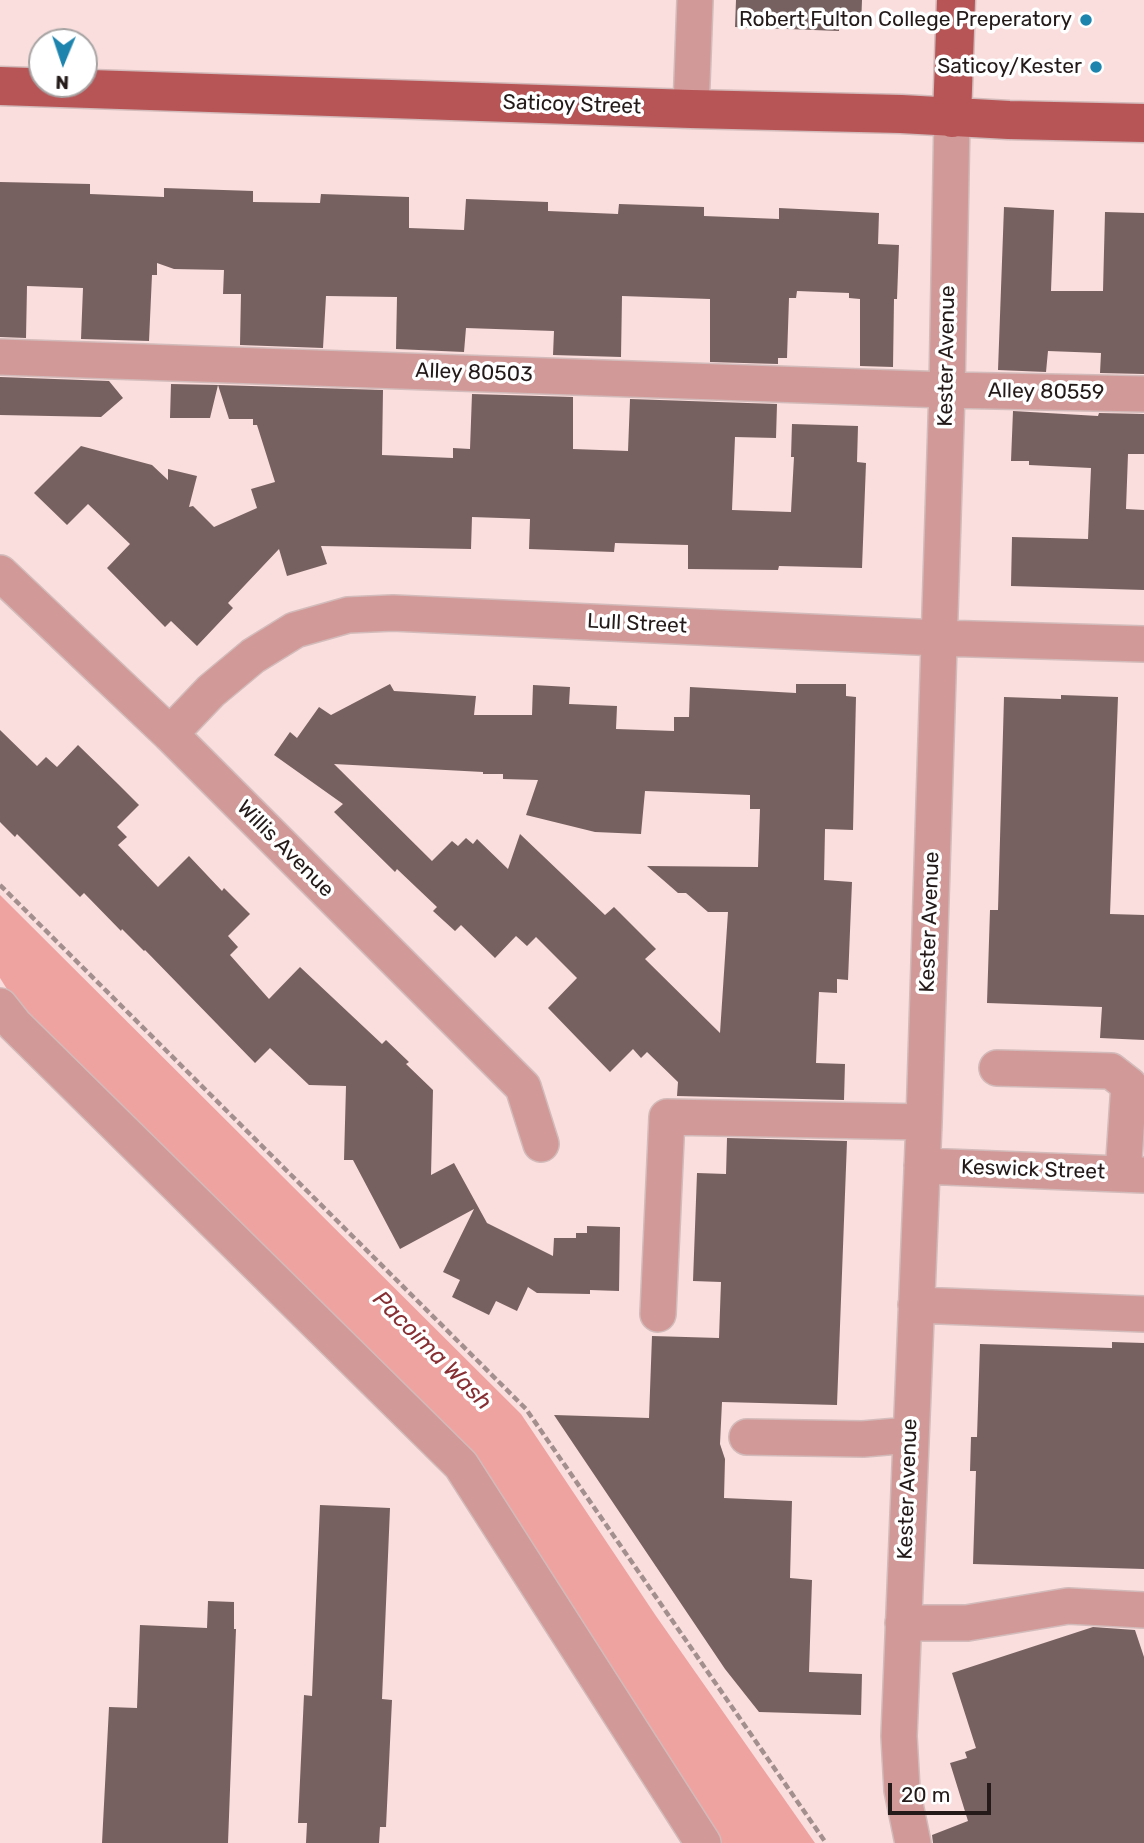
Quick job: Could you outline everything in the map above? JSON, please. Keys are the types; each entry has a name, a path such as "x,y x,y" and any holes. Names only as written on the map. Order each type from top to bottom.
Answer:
{"main road":[{"name":"Kester Avenue","path":"952,118 956,0"},
{"name":"Saticoy Street","path":"0,86 1144,123"}],"street":[{"path":"691,109 695,0"},
{"name":"Kester Avenue","path":"913,1843 902,1790 899,1736 924,1122 947,390 952,118"},
{"name":"Alley 80503","path":"0,357 947,390"},
{"name":"Alley 80559","path":"947,390 1144,394"},
{"name":"Willis Avenue","path":"0,573 170,734 523,1087 541,1144"},
{"name":"Lull Street","path":"170,734 211,691 253,656 295,630 348,615 407,613 939,638 1144,644"},
{"path":"0,1006 25,1035 461,1465 704,1843"},
{"path":"997,1068 1111,1071 1129,1086 1134,1175"},
{"path":"658,1314 667,1117 924,1122"},
{"name":"Keswick Street","path":"922,1166 1134,1175"},
{"path":"916,1305 1144,1314"},
{"path":"747,1437 863,1440 910,1435"},
{"path":"903,1623 967,1623 1068,1606 1144,1610"}],"path":[{"path":"0,885 526,1409 826,1843"}],"water":[{"name":"Pacoima Wash","path":"0,895 521,1414 656,1616 815,1843 712,1843 451,1443 27,1021 0,978"}],"building":[{"path":"736,0 862,0 861,27 839,27 839,31 735,27"},
{"path":"0,182 90,184 90,194 164,197 164,188 253,191 253,202 320,203 321,194 409,197 409,228 464,230 466,199 548,202 548,211 618,214 619,204 704,207 704,216 779,219 779,208 879,213 878,244 899,245 897,299 894,299 893,367 860,366 860,299 849,298 849,293 797,291 796,298 789,298 787,358 778,358 778,364 710,362 710,299 622,296 621,357 553,355 554,331 466,328 464,352 396,349 397,297 326,296 323,348 240,345 241,294 223,294 224,270 174,269 157,263 157,275 152,275 149,341 81,339 83,288 27,286 26,338 0,337"},
{"path":"1004,207 1054,210 1051,291 1103,291 1105,212 1144,213 1144,374 1100,373 1101,353 1048,351 1046,372 998,370"},
{"path":"0,377 109,381 123,398 101,417 0,415"},
{"path":"171,384 218,385 210,418 170,418"},
{"path":"218,385 383,390 382,455 453,458 453,448 470,449 472,394 573,397 573,449 628,451 630,399 777,404 776,438 735,437 732,510 791,512 794,457 791,457 792,424 858,426 857,462 866,463 862,568 779,566 778,570 688,569 688,545 615,543 614,552 529,549 530,519 472,517 471,549 321,546 327,564 287,576 279,549 228,603 233,608 197,646 171,621 165,627 107,568 130,544 88,504 67,525 34,493 81,446 152,465 168,480 168,469 197,476 189,507 193,506 214,527 257,508 251,489 275,482 257,425 253,425 253,419 229,419"},
{"path":"1013,411 1098,416 1099,413 1144,414 1144,454 1128,454 1126,509 1144,510 1144,590 1011,586 1012,537 1088,539 1091,468 1029,465 1029,461 1011,461"},
{"path":"390,684 394,691 476,696 474,715 532,715 533,685 570,687 569,704 617,706 616,729 674,731 674,717 689,717 690,687 796,693 796,684 846,684 846,696 856,697 853,830 825,829 824,880 852,882 848,980 837,979 837,993 819,992 816,1063 845,1064 844,1100 677,1096 678,1082 647,1052 641,1058 633,1049 610,1072 548,1008 577,978 536,937 527,946 516,936 495,958 461,925 455,931 433,911 437,907 397,869 395,872 334,812 343,804 274,755 290,732 297,738 319,707 331,715","holes":["334,764 503,774 503,779 538,780 526,815 595,832 641,834 645,791 750,795 750,809 760,809 758,867 647,866 678,893 686,893 708,912 728,912 720,1033 645,959 656,949 614,907 605,915 520,834 508,869 477,839 473,844 466,838 458,846 452,841 432,861"]},
{"path":"1061,695 1118,697 1110,914 1144,915 1144,1040 1100,1038 1102,1007 987,1003 990,910 998,910 1004,697 1061,699"},
{"path":"0,730 37,766 46,757 57,767 78,745 139,805 117,827 127,837 118,845 158,887 189,856 222,891 224,888 250,914 228,936 238,947 230,955 269,999 300,967 382,1044 386,1040 409,1062 406,1064 433,1090 431,1175 454,1163 487,1223 553,1256 554,1238 576,1238 576,1233 587,1233 587,1226 620,1227 619,1291 590,1290 590,1294 537,1293 528,1287 517,1311 496,1301 489,1315 452,1297 460,1280 443,1272 474,1209 400,1249 353,1160 344,1160 346,1086 309,1085 270,1048 255,1063 145,950 122,929 121,931 84,893 80,897 17,834 15,837 0,822"},
{"path":"727,1138 847,1141 837,1405 722,1402 720,1444 725,1459 724,1498 792,1501 790,1578 812,1580 809,1672 862,1674 861,1715 759,1712 725,1669 554,1415 649,1418 652,1336 719,1338 721,1282 693,1281 697,1173 726,1174"},
{"path":"1112,1342 1144,1343 1144,1569 973,1564 976,1471 970,1471 971,1437 977,1437 980,1344 1112,1348"},
{"path":"320,1505 390,1508 382,1699 392,1700 386,1827 380,1827 379,1843 306,1843 307,1823 298,1823 304,1695 312,1696"},
{"path":"208,1601 234,1602 236,1629 228,1843 102,1843 109,1707 137,1708 140,1625 207,1628"},
{"path":"1093,1627 1135,1630 1144,1657 1144,1843 933,1843 932,1835 968,1821 950,1763 967,1758 965,1752 976,1748 952,1673"}],"place":[{"name":"Robert Fulton College Preperatory","path":"1086,20"},
{"name":"Saticoy/Kester","path":"1096,67"}]}
